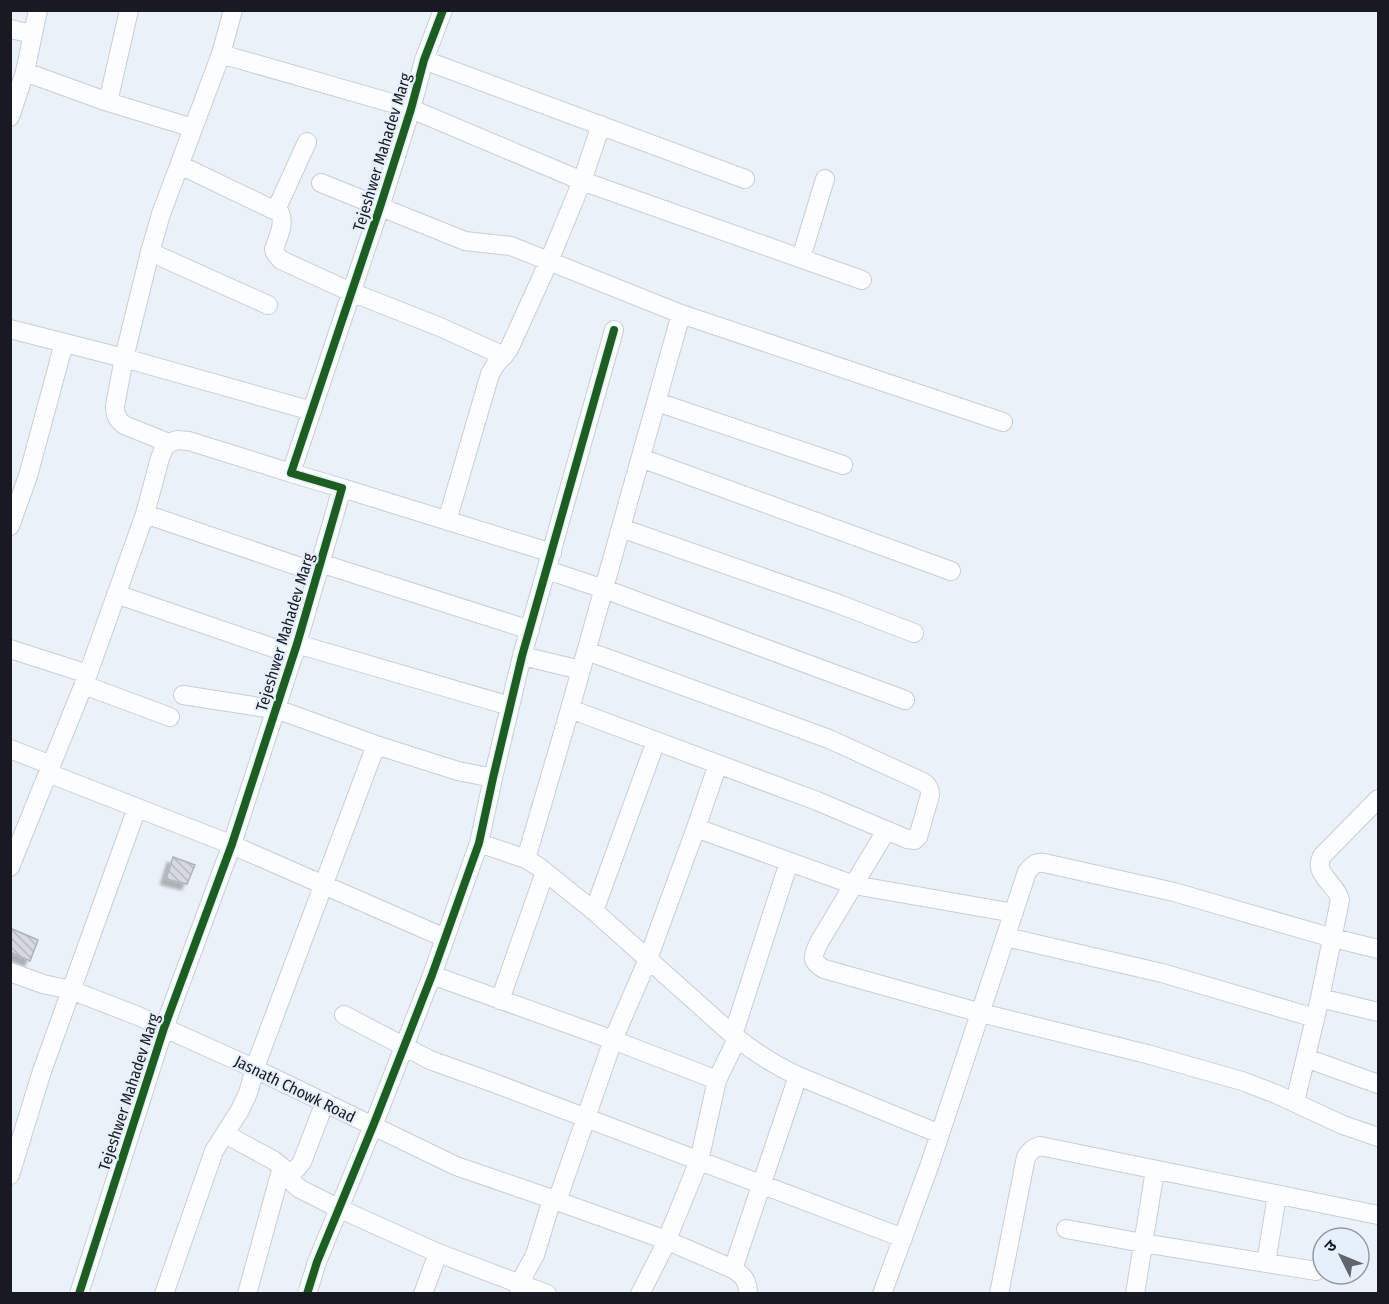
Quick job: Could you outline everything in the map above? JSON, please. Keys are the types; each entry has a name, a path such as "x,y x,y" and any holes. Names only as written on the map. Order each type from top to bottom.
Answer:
{"street":[{"path":"10,117 25,72 38,10"},
{"path":"108,102 129,10"},
{"path":"170,443 124,425 118,420 115,406 124,358 150,252 221,54 233,10"},
{"name":"Tejeshwer Mahadev Marg","path":"291,473 380,207 424,60 443,10"},
{"path":"10,29 33,34"},
{"path":"221,54 411,109 582,181 862,280"},
{"path":"424,60 746,179"},
{"path":"25,72 108,102 194,128"},
{"path":"447,521 490,374 513,341 549,261 582,181 601,125"},
{"path":"276,210 307,142"},
{"path":"180,165 276,210 282,218 282,224 274,249 281,260 504,356"},
{"path":"801,258 825,179"},
{"path":"321,183 465,241 512,246 681,314 1003,422"},
{"path":"150,252 268,305"},
{"path":"526,859 681,314"},
{"path":"307,1293 338,1208 432,975 479,843 522,656 614,330"},
{"path":"12,335 64,343 124,358 312,411"},
{"path":"10,526 28,476 64,343"},
{"path":"657,402 843,465"},
{"path":"10,867 86,679 145,514 160,458 164,448 177,440 189,441 447,521 550,562 604,589 905,700"},
{"path":"641,458 951,571"},
{"name":"Tejeshwer Mahadev Marg","path":"79,1293 164,1028 232,844 296,649 342,488"},
{"path":"145,514 530,630"},
{"path":"621,528 836,603 914,633"},
{"path":"116,594 296,649 510,706"},
{"path":"10,649 86,679 170,717"},
{"path":"570,709 817,801 886,831 911,840 918,837 930,795 927,785 829,739 586,651"},
{"path":"522,656 581,670"},
{"path":"183,694 276,710 458,771 493,778"},
{"path":"594,911 656,741"},
{"path":"164,1293 214,1151 232,1124 248,1093 376,745"},
{"path":"10,749 137,808 232,844 445,938"},
{"path":"718,764 648,959 613,1040 557,1201 666,1240 733,1269 745,1279 748,1293"},
{"path":"1295,1102 1340,900 1336,890 1321,873 1319,862 1322,856 1378,799"},
{"path":"10,1175 42,1071 137,808"},
{"path":"696,828 854,885 1014,913"},
{"path":"886,831 818,944 814,956 814,962 818,966 1242,1081 1295,1102 1343,1125 1378,1137"},
{"path":"479,843 526,859 545,872 594,911 753,1052 798,1076 940,1134"},
{"path":"640,1293 666,1240 699,1161 717,1080 735,1037 789,862"},
{"path":"882,1293 940,1134 1027,872 1032,866 1038,862 1174,892 1378,949"},
{"path":"500,1000 545,872"},
{"path":"1006,937 1162,973 1315,1018"},
{"name":"Jasnath Chowk Road","path":"10,972 43,984 71,990 138,1016 325,1102 456,1166 552,1199 535,1255 525,1273 520,1289"},
{"path":"432,975 717,1080"},
{"path":"1320,998 1378,1012"},
{"path":"344,1015 430,1060 903,1238"},
{"path":"1306,1058 1378,1084"},
{"path":"733,1269 798,1076"},
{"path":"285,1171 298,1167 302,1161 325,1102"},
{"path":"225,1134 273,1160 300,1189 338,1208 520,1289 547,1293"},
{"path":"999,1293 1026,1157 1040,1146 1378,1215"},
{"path":"1135,1293 1155,1170"},
{"path":"247,1293 285,1171"},
{"path":"1266,1263 1277,1196"},
{"path":"1066,1229 1311,1270"},
{"path":"423,1293 438,1253"}],"building":[{"path":"173,857 195,865 187,884 166,879"},
{"path":"10,928 38,940 30,961 10,952"}],"cycle path":[{"path":"79,1294 164,1028 232,844 297,644 342,488 291,473 380,207 424,60 443,10"},
{"path":"307,1294 317,1262 432,975 479,843 522,656 614,330"}]}
